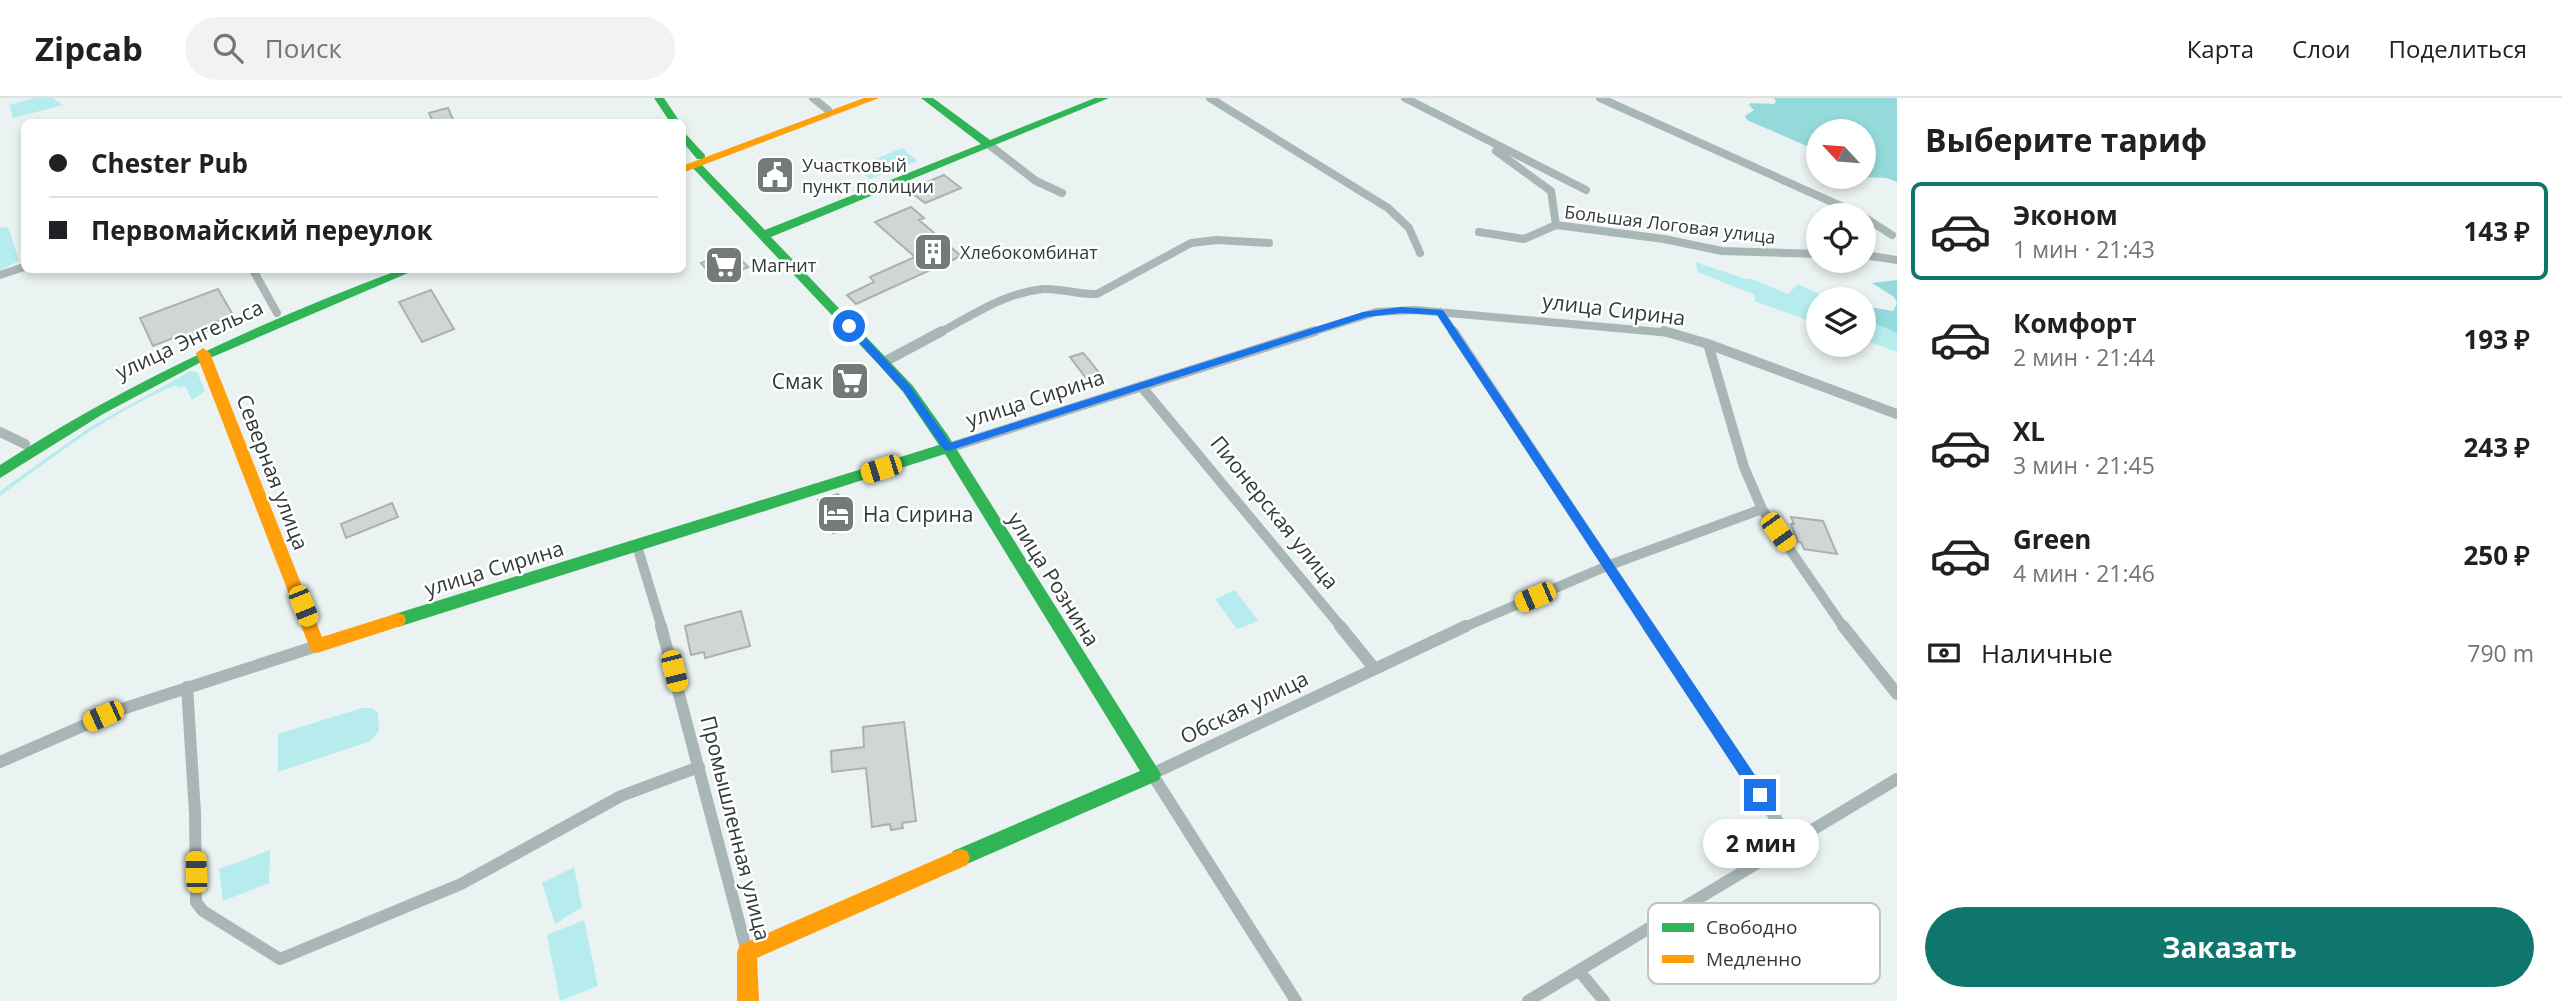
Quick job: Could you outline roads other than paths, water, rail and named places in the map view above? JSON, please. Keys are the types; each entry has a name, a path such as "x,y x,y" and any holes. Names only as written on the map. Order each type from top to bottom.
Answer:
{"main road":[{"path":"649,98 662,119"},
{"path":"659,98 673,119"},
{"path":"691,161 859,98"},
{"path":"691,161 874,98"},
{"path":"926,98 988,144"},
{"path":"762,236 1104,98"},
{"name":"улица Рознина","path":"691,161 884,362 913,396 1152,774"},
{"name":"улица Энгельса","path":"376,278 385,273"},
{"name":"улица Энгельса","path":"0,462 29,446 119,386 279,316 376,278 397,273"},
{"name":"Северная улица","path":"200,350 317,646"},
{"name":"улица Энгельса","path":"0,472 29,446"},
{"name":"улица Сирина","path":"317,646 948,448"},
{"name":"Обская улица","path":"747,952 1152,774"},
{"name":"Промышленная улица","path":"747,952 748,1001"}],"street":[{"path":"813,98 828,110"},
{"path":"1210,98 1388,208 1409,228 1420,253"},
{"path":"1405,98 1586,190"},
{"path":"1600,98 1833,203"},
{"path":"1477,135 1551,191 1556,225"},
{"path":"988,144 1036,181 1062,193"},
{"name":"Большая Логовая улица","path":"1479,232 1524,239 1556,225 1664,239 1723,251 1806,254"},
{"path":"1876,225 1892,235"},
{"path":"884,362 1009,295 1046,289 1082,295 1097,294 1191,243 1217,240 1269,243"},
{"path":"1876,257 1897,260"},
{"path":"0,275 21,268"},
{"path":"255,273 279,316"},
{"name":"улица Сирина","path":"948,448 1366,314 1401,310 1658,330 1708,344 1897,414"},
{"path":"1440,312 1790,840"},
{"path":"1708,344 1744,467 1762,509 1851,638 1897,694"},
{"name":"Пионерская улица","path":"1141,386 1262,529 1374,668"},
{"path":"0,432 29,446"},
{"name":"Обская улица","path":"1152,774 1374,668 1607,566 1762,509"},
{"name":"Промышленная улица","path":"637,546 668,648 747,952"},
{"name":"улица Сирина","path":"0,762 121,709 317,646"},
{"path":"187,687 195,813 196,902 202,911 280,959 461,884 621,796 699,767"},
{"name":"улица Рознина","path":"1152,774 1296,1001"},
{"path":"1690,903 1790,840 1897,779"},
{"path":"1528,1001 1648,929"},
{"path":"1580,972 1604,1001"}],"place":[{"name":"Участковый пункт полиции","path":"775,175"},
{"name":"Хлебокомбинат","path":"933,252"},
{"name":"Магнит","path":"724,265"},
{"name":"Смак","path":"850,381"},
{"name":"На Сирина","path":"836,514"}]}
